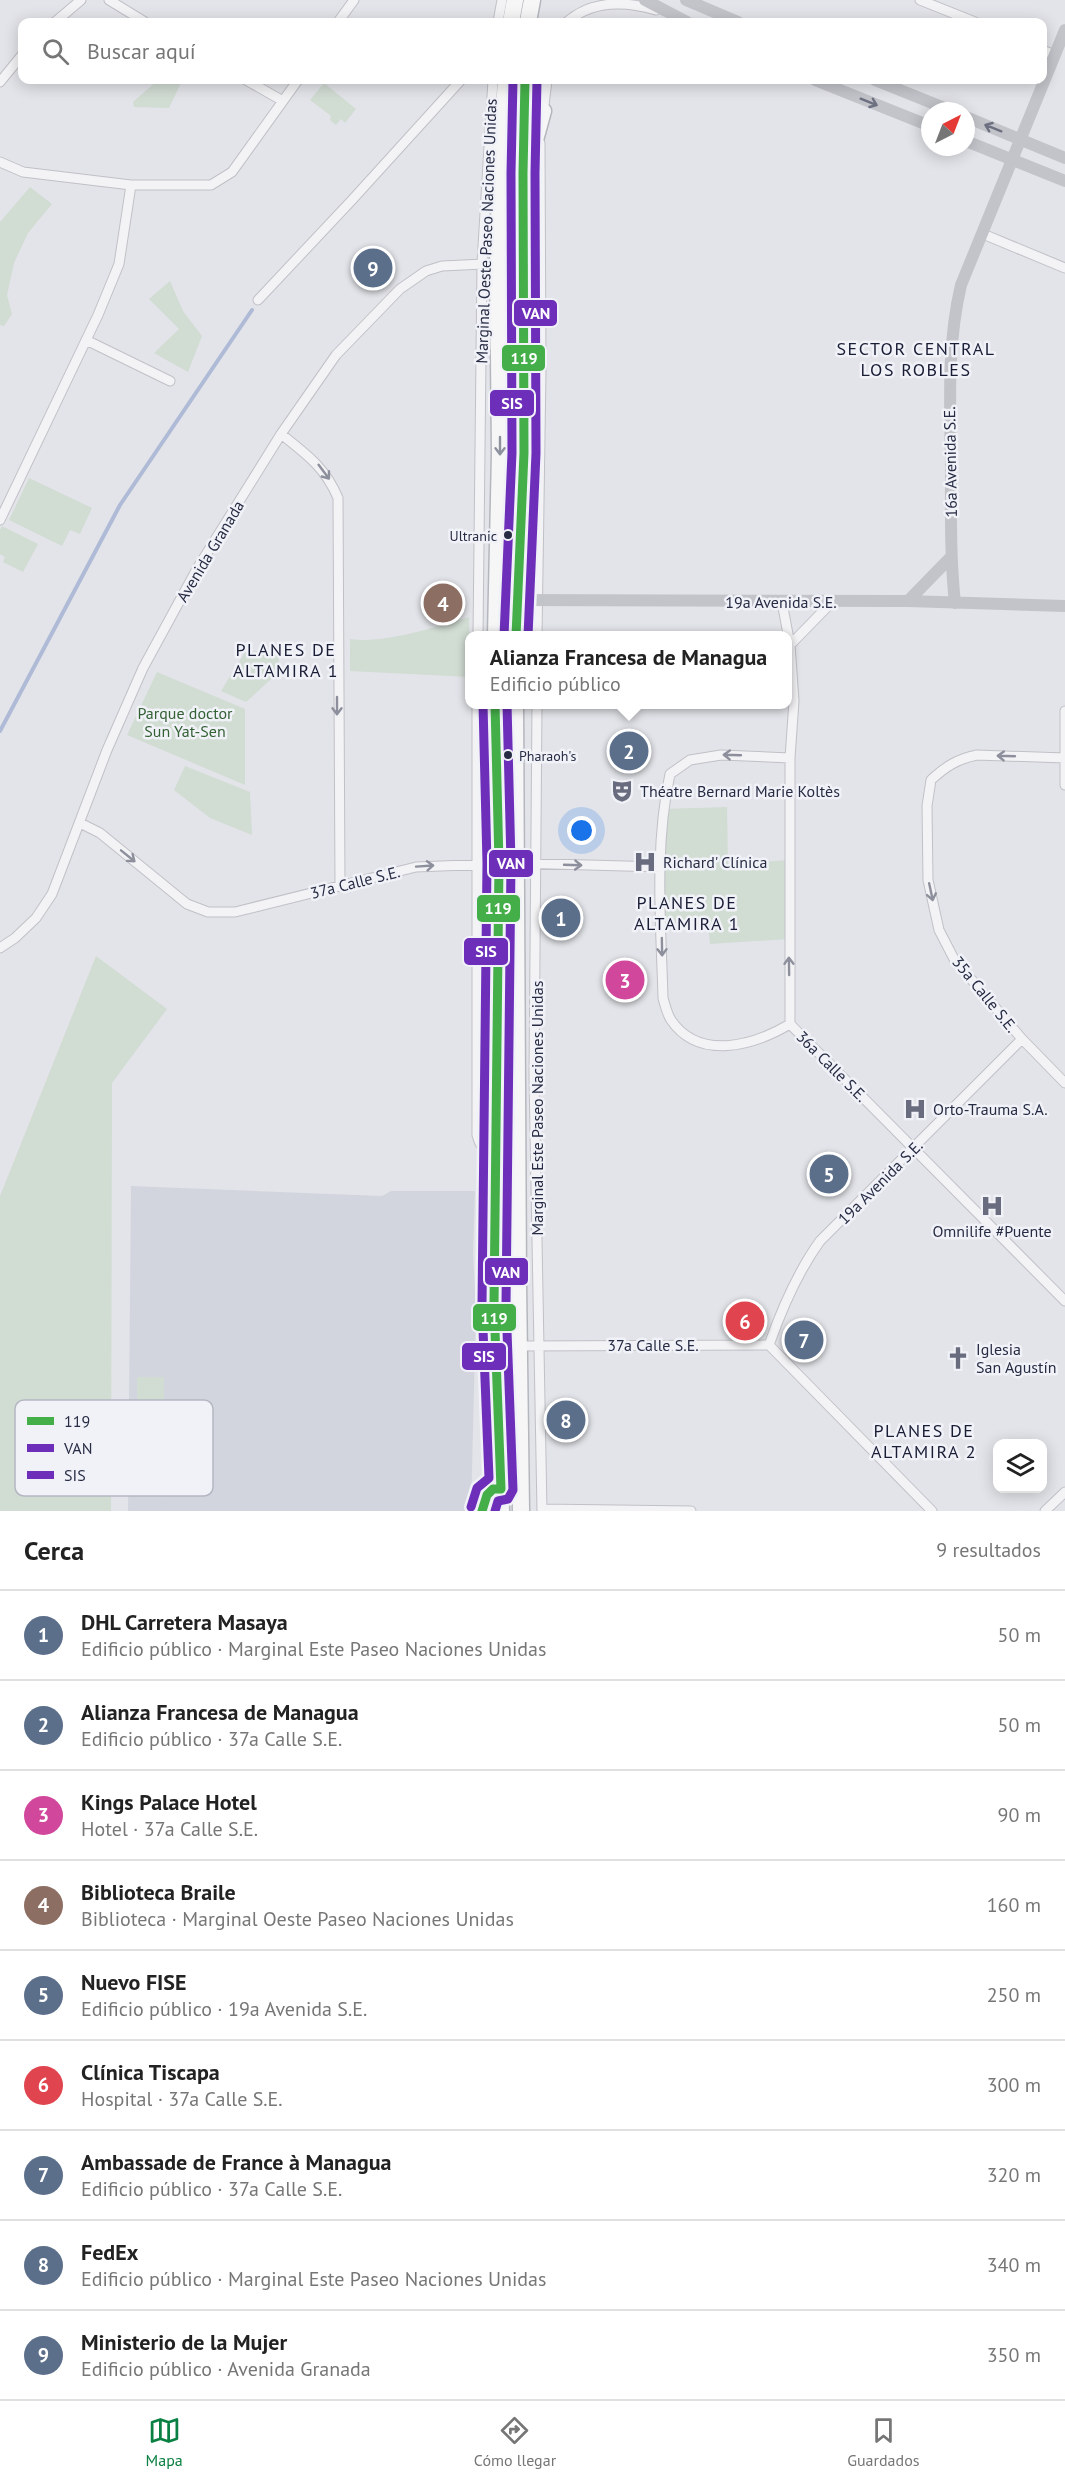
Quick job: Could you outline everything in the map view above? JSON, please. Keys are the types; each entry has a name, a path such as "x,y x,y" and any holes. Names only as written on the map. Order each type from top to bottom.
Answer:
{"highway":[{"path":"512,18 515,0"},
{"path":"529,18 531,0"},
{"path":"496,631 500,453 490,262 494,150 505,84"},
{"path":"516,631 524,454 521,216 525,84"},
{"path":"521,216 529,159 543,111"},
{"path":"495,709 507,863 517,1159 521,1511"},
{"path":"501,1511 494,1305 496,1156 515,709"}],"street":[{"path":"60,18 81,0"},
{"path":"109,0 138,18"},
{"path":"341,18 354,0"},
{"path":"499,18 502,0"},
{"path":"645,0 678,18"},
{"path":"686,0 729,18"},
{"path":"920,0 965,18"},
{"path":"573,18 588,8 612,2 635,4 665,12"},
{"name":"16a Avenida S.E.","path":"1047,74 1065,30"},
{"path":"1047,52 1055,55"},
{"path":"0,82 18,60"},
{"path":"253,84 284,101"},
{"path":"0,162 23,172 131,185 211,185 232,172 295,84"},
{"path":"258,300 457,84"},
{"name":"Marginal Oeste Paseo Naciones Unidas","path":"493,84 494,150"},
{"path":"537,631 542,370 539,183 546,84"},
{"path":"825,84 921,122"},
{"path":"885,84 930,102"},
{"name":"16a Avenida S.E.","path":"956,603 950,558 950,375 953,316 961,285 1043,84"},
{"path":"975,121 1065,158"},
{"path":"975,145 1065,181"},
{"path":"0,520 86,340 119,264 131,185"},
{"path":"983,234 1065,268"},
{"name":"Marginal Oeste Paseo Naciones Unidas","path":"478,631 490,262"},
{"name":"Avenida Granada","path":"0,948 15,938 36,918 52,894 107,750 143,668 197,569 281,434 336,355 400,290 426,271 441,266 523,262"},
{"path":"86,340 170,381"},
{"path":"281,434 317,463 330,480 338,498 340,886"},
{"path":"908,601 950,558"},
{"name":"19a Avenida S.E.","path":"497,600 908,601 1065,606"},
{"name":"36a Calle S.E.","path":"782,602 787,631"},
{"path":"792,643 832,602"},
{"name":"36a Calle S.E.","path":"792,673 794,701 790,758 790,1024 1065,1301"},
{"path":"477,709 477,1135 483,1150 489,1155 517,1159"},
{"name":"Marginal Este Paseo Naciones Unidas","path":"537,709 534,1077 541,1345 542,1510"},
{"path":"1065,711 1065,785"},
{"path":"790,758 721,755 690,760 670,774 662,811 661,867 663,998 669,1018 684,1036 704,1045 744,1045 770,1036 790,1024"},
{"name":"35a Calle S.E.","path":"1065,758 977,755 963,758 951,763 931,780 928,792 928,880 939,930 954,959 1022,1039 1065,1083"},
{"name":"37a Calle S.E.","path":"80,823 100,833 187,904 208,912 235,912 416,867 507,863 661,867"},
{"name":"19a Avenida S.E.","path":"769,1345 781,1310 808,1257 820,1241 1022,1039"},
{"path":"769,1345 933,1511"},
{"name":"37a Calle S.E.","path":"519,1346 769,1345"},
{"path":"1045,1511 1065,1492"},
{"path":"542,1510 692,1511"}],"shaded area":[{"path":"131,1186 382,1196 391,1191 475,1191 473,1254 476,1308 471,1511 128,1511 128,1496 213,1496 213,1400 129,1400"}],"green space":[{"path":"153,84 181,84 169,108 134,107 133,102"},
{"path":"325,84 356,109 345,123 341,119 336,125 330,120 331,116 310,100"},
{"path":"30,187 52,204 28,233 14,263 7,295 12,314 4,326 0,325 0,222"},
{"path":"170,281 183,311 202,336 188,372 154,353 179,329 149,299"},
{"path":"29,478 92,508 80,534 70,530 62,546 9,520"},
{"path":"2,526 38,544 23,572 3,562 5,557 0,554"},
{"path":"469,617 469,631 465,631 465,677 350,671 350,639 379,639 426,630"},
{"path":"278,650 280,671 246,702 221,691 245,652"},
{"name":"Parque doctor Sun Yat-Sen","path":"157,672 245,709 245,785 127,735"},
{"path":"185,766 250,792 252,835 210,818 174,790"},
{"path":"727,807 728,864 789,860 789,939 710,944 708,926 662,927 662,809"},
{"path":"96,956 167,1009 112,1083 111,1400 15,1400 15,1496 111,1496 111,1511 0,1511 0,1196"},
{"path":"137,1377 164,1377 164,1400 137,1400"},
{"path":"136,1496 163,1496 163,1497"}],"waterway":[{"path":"0,731 120,505 252,310"}],"transit line":[{"name":"SIS","path":"504,631 512,453 513,84"},
{"name":"119","path":"516,631 524,453 525,84"},
{"name":"VAN","path":"528,631 536,453 537,84"},
{"name":"SIS","path":"471,1507 477,1488 489,1478 482,1305 487,863 483,709"},
{"name":"119","path":"482,1511 487,1495 493,1489 501,1489 494,1305 499,863 495,709"},
{"name":"VAN","path":"495,1511 498,1501 508,1499 513,1490 506,1305 511,863 507,709"}],"place":[{"name":"Ministerio de la Mujer","path":"373,268"},
{"name":"Ultranic","path":"508,535"},
{"name":"Biblioteca Braile","path":"443,603"},
{"name":"Alianza Francesa de Managua","path":"629,751"},
{"name":"Pharaoh's","path":"508,755"},
{"name":"Théatre Bernard Marie Koltès","path":"622,791"},
{"name":"Richard' Clínica","path":"645,862"},
{"name":"DHL Carretera Masaya","path":"561,918"},
{"name":"Kings Palace Hotel","path":"625,980"},
{"name":"Orto-Trauma S.A.","path":"915,1109"},
{"name":"Nuevo FISE","path":"829,1174"},
{"name":"Omnilife #Puente","path":"992,1206"},
{"name":"Clínica Tiscapa","path":"745,1321"},
{"name":"Ambassade de France à Managua","path":"804,1340"},
{"name":"Iglesia San Agustín","path":"958,1358"},
{"name":"FedEx","path":"566,1420"}],"district":[{"name":"SECTOR CENTRAL LOS ROBLES","path":"916,359"},
{"name":"PLANES DE ALTAMIRA 1","path":"286,660"},
{"name":"PLANES DE ALTAMIRA 1","path":"687,913"},
{"name":"PLANES DE ALTAMIRA 2","path":"924,1441"}]}
